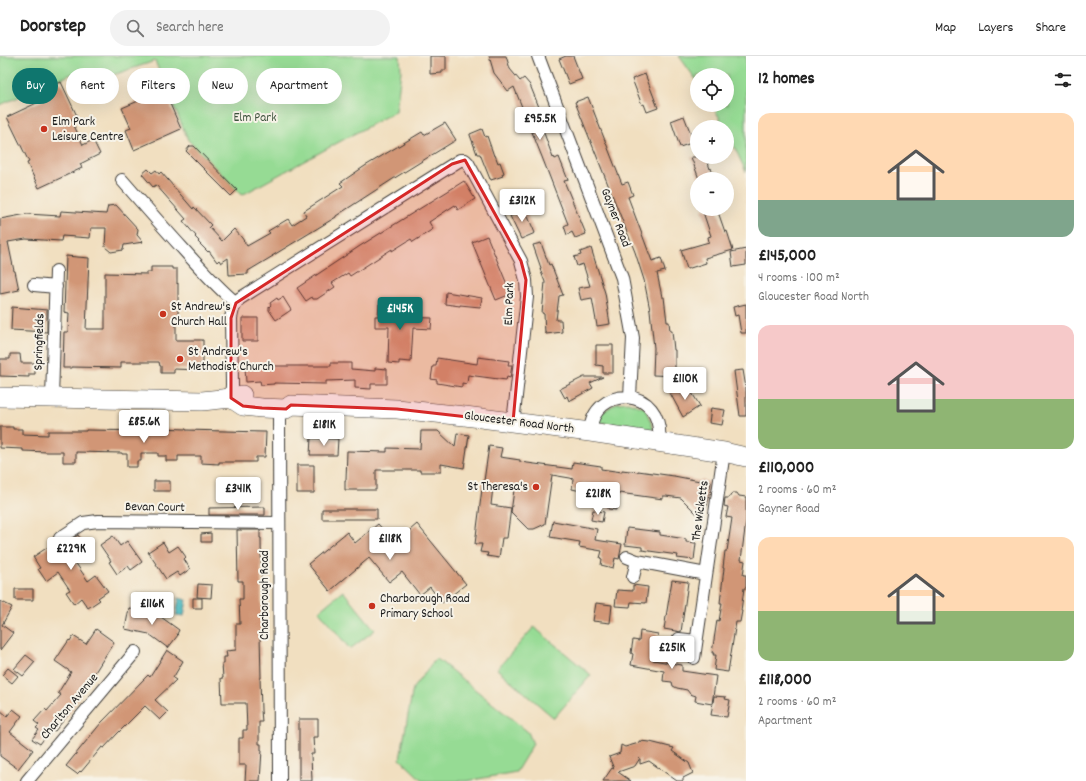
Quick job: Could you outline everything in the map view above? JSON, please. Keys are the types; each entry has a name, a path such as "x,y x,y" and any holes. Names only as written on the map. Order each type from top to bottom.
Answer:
{"main road":[{"name":"Gloucester Road North","path":"0,397 202,401 231,398 242,395 251,398 287,400 285,407 397,409 465,416 514,414 590,432 724,452 746,457"}],"street":[{"name":"Gayner Road","path":"538,56 622,278 633,338 630,397"},
{"name":"Elm Park","path":"236,303 243,296 452,164 460,160 465,160 521,260 526,280 527,297 514,414"},
{"path":"122,180 201,269 236,303 233,309 231,332 231,398"},
{"name":"Springfields","path":"52,398 56,271"},
{"path":"34,285 56,287"},
{"path":"590,432 592,419 598,408 618,398 630,397 641,401 651,408 656,416 659,426 659,442"},
{"name":"Charborough Road","path":"280,781 279,523 285,407"},
{"name":"The Wicketts","path":"694,658 724,452"},
{"name":"Bevan Court","path":"60,538 83,523 98,521 279,523"},
{"path":"632,577 632,559 706,574"},
{"path":"679,639 696,641"},
{"name":"Charlton Avenue","path":"28,781 135,652"}],"highlighted area":[{"path":"465,160 521,261 526,280 513,422 397,409 291,405 286,409 243,406 231,398 231,318 236,303 452,164"}],"green space":[{"name":"Elm Park","path":"0,56 400,56 401,71 396,111 242,195 188,140 173,104 190,104 190,68 158,68 155,61 134,68 127,68 127,70 119,73 119,68 66,68 66,76 58,80 58,68 12,68 12,100 0,105"},
{"path":"679,56 746,56 746,172 734,146 734,120 721,120 716,112 734,112 734,68 690,68 690,71"},
{"path":"628,402 645,408 654,430 597,422 601,413 617,403"},
{"path":"343,591 375,630 350,649 319,611"},
{"path":"534,627 591,675 554,718 497,669"},
{"path":"436,658 528,732 533,744 516,772 467,781 423,781 400,759 413,688"}],"water":[{"path":"179,598 187,600 184,616 176,615"}],"building":[{"path":"430,56 446,56 446,70 442,70 442,73 430,74"},
{"path":"489,56 506,56 510,69 520,81 524,78 530,85 543,117 539,118 553,158 554,157 555,159 559,157 568,180 564,181 586,234 575,238 572,232 567,235 564,226 568,224 514,87 508,91 494,73"},
{"path":"566,56 573,56 582,79 569,84 559,59"},
{"path":"645,74 658,108 647,112 644,104 642,105 632,79"},
{"name":"Elm Park Leisure Centre","path":"61,82 66,93 66,104 71,104 77,116 71,119 83,145 93,140 100,154 80,164 82,168 39,188 27,163 29,162 7,117 35,104 58,104 58,83"},
{"path":"588,97 622,184 628,182 633,195 628,197 652,261 661,258 665,271 657,273 662,297 664,297 667,322 669,322 670,331 672,331 675,350 675,376 653,375 654,348 650,310 644,280 635,252 575,102"},
{"path":"131,104 170,104 181,129 134,150 126,130 131,128 122,108"},
{"path":"684,116 690,132 690,143 680,147 671,121"},
{"path":"445,123 456,140 336,217 248,271 248,274 229,275 228,258 221,263 219,260 217,262 209,251 208,252 198,242 199,241 195,237 196,236 183,221 186,219 156,185 153,187 142,174 148,169 152,173 156,170 159,174 161,172 193,209 194,207 211,225 209,227 222,241 234,229 247,246 270,233 268,231 288,219 292,225 306,216 304,211 343,186 340,183 365,166 422,132 424,135"},
{"path":"482,129 485,137 487,136 494,156 495,155 498,163 500,162 504,173 502,174 503,176 491,180 480,154 477,154 470,135"},
{"path":"190,146 194,146 237,190 231,196 186,151"},
{"path":"694,164 708,164 712,172 696,172"},
{"path":"464,181 475,199 458,210 455,205 429,222 433,229 413,242 411,239 392,251 392,249 350,276 348,273 332,283 335,287 317,299 313,299 312,297 306,301 297,288 360,246"},
{"path":"116,205 138,229 137,235 143,242 124,245 123,250 111,252 105,247 106,228 91,228 90,238 62,236 61,241 26,239 8,242 19,290 0,294 0,219 27,214 60,216 61,211 106,214 108,206"},
{"path":"523,205 535,233 521,239 510,216 516,214 514,208"},
{"path":"704,216 719,216 725,232 727,231 733,250 705,258 706,263 687,269 681,250 709,242 708,237 711,236"},
{"path":"487,236 511,294 496,300 472,242"},
{"path":"541,243 549,265 551,264 563,295 559,296 556,320 561,320 562,332 545,333 544,314 542,313 545,282 533,245"},
{"path":"591,248 605,293 610,324 597,326 592,298 581,300 578,288 590,286 583,264 577,266 574,257 581,255 580,252"},
{"path":"746,249 746,265 733,267 731,252"},
{"path":"66,256 89,258 86,329 105,329 105,273 147,274 147,272 151,272 151,267 172,267 172,269 177,269 178,321 176,321 176,340 203,340 203,364 200,364 200,370 174,369 174,373 161,373 161,366 159,362 121,362 121,368 63,368 64,332 68,332 69,313 64,312"},
{"path":"446,292 482,298 480,307 445,304"},
{"path":"283,297 291,310 276,320 269,310 271,305 270,303 277,298 278,300"},
{"path":"379,304 402,305 402,317 432,318 431,329 413,328 411,362 399,361 399,364 388,363 389,327 375,327 375,316 378,316"},
{"path":"746,304 746,333 741,333 738,315 735,316 733,307"},
{"path":"12,307 47,310 47,332 11,330"},
{"path":"242,318 258,318 258,341 242,341"},
{"path":"596,345 613,345 613,373 603,373 603,366 596,365"},
{"path":"10,354 20,354 21,363 35,363 35,374 29,374 29,377 0,376 0,359 10,359"},
{"path":"478,357 509,361 508,365 512,365 510,378 507,377 506,380 468,375 467,384 462,383 462,387 437,383 437,380 431,379 433,366 436,366 437,358 477,364"},
{"path":"331,363 351,363 351,369 375,371 375,368 387,369 387,384 371,384 371,389 355,388 355,380 326,381 326,384 274,383 261,385 260,381 246,382 245,367 273,365 331,366"},
{"path":"743,370 746,388 746,416 740,416 734,371"},
{"path":"584,377 603,377 590,383 593,388 569,401 567,396 565,398 560,389"},
{"path":"681,386 684,391 689,388 700,406 683,417 670,393"},
{"path":"711,408 725,410 722,425 709,423"},
{"path":"0,427 22,429 22,434 48,435 48,431 158,431 158,428 266,432 265,457 256,457 256,462 219,462 219,464 201,463 201,456 178,456 178,461 166,461 166,456 158,456 158,453 141,453 141,461 137,461 137,467 127,467 127,454 76,452 76,462 63,462 63,452 23,451 23,449 0,448"},
{"path":"421,431 438,431 455,447 457,433 469,435 464,468 441,464 441,472 420,472 420,470 376,470 376,490 345,490 347,451 387,452 387,448 420,449"},
{"path":"311,438 338,439 337,455 310,455"},
{"path":"489,446 502,448 500,457 520,460 520,462 572,469 573,462 601,466 601,469 622,472 622,470 638,471 711,482 707,506 699,504 697,514 681,498 663,496 663,499 619,493 616,510 608,509 611,488 582,483 581,491 572,489 573,479 552,475 545,524 534,529 528,529 511,512 514,490 493,487 491,505 511,508 507,538 502,538 499,558 487,556 488,553 480,552 482,544 475,544"},
{"path":"297,465 314,465 314,493 297,493"},
{"path":"154,481 170,481 170,491 154,491"},
{"path":"732,493 737,493 739,496 746,497 746,521 741,560 745,561 743,575 746,575 746,588 744,588 740,622 736,622 728,672 714,670 716,655 713,655 714,653 712,653 717,620 719,621 722,603 720,603 725,551 727,551 732,518 726,517 728,507 724,506 725,498 729,498"},
{"path":"265,507 265,515 209,515 209,508"},
{"path":"322,509 377,509 377,519 322,519"},
{"path":"593,510 604,512 602,522 591,520"},
{"path":"553,521 597,529 595,540 622,544 619,559 615,558 613,568 601,565 602,559 600,558 602,551 579,547 580,542 550,537"},
{"path":"378,524 395,543 417,524 466,584 442,603 430,587 420,595 402,572 389,582 369,558 330,591 308,564 347,532 355,543"},
{"path":"627,528 660,532 660,535 686,539 686,542 696,543 694,560 677,558 678,555 642,550 642,547 625,545"},
{"path":"237,530 260,530 261,538 262,635 260,635 260,678 262,722 259,722 259,744 261,744 262,750 260,781 245,781 246,765 239,765 239,738 243,738 243,730 247,730 246,703 222,703 222,663 224,663 224,657 227,657 226,651 236,650 236,624 240,624 239,599 243,599 243,581 238,581"},
{"path":"211,533 211,542 201,542 201,534"},
{"path":"78,535 90,552 75,562 88,581 96,575 108,591 98,598 100,600 88,608 81,598 74,604 66,592 70,590 58,572 46,581 38,569 40,568 33,557 54,543 59,548"},
{"path":"113,536 120,546 127,541 142,562 131,570 128,566 117,574 109,562 111,561 100,545"},
{"path":"163,542 169,552 178,546 186,557 184,559 190,569 180,576 177,572 166,579 148,552"},
{"path":"672,580 688,582 681,632 664,629"},
{"path":"198,584 212,585 211,598 197,597"},
{"path":"633,585 648,587 646,603 631,602 630,607 615,606 617,590 633,591"},
{"path":"15,589 33,589 33,600 15,600"},
{"path":"193,598 202,598 202,608 193,608"},
{"path":"0,601 12,607 2,625 13,633 0,650"},
{"path":"596,603 612,605 610,623 593,621"},
{"path":"129,608 149,612 150,609 179,630 178,635 168,648 149,634 125,629"},
{"path":"96,629 114,642 70,712 55,731 53,730 47,737 46,736 40,744 32,739 39,730 36,728 39,725 34,721 45,709 47,711 61,695 58,693 71,672 55,661 73,636 86,644"},
{"path":"640,631 658,634 653,660 682,665 682,671 716,676 712,704 695,701 696,696 690,694 687,690 673,686 672,682 663,681 664,671 631,665 633,640 639,641"},
{"path":"167,650 183,661 173,678 176,680 155,700 168,712 160,720 145,706 104,748 102,747 81,772 80,771 77,774 66,766 101,723 148,675 150,677"},
{"path":"26,655 35,662 23,676 14,669"},
{"path":"8,668 18,676 12,683 2,675"},
{"path":"714,696 726,697 725,699 730,700 727,717 711,715"},
{"path":"13,709 22,716 10,732 33,750 18,769 0,756 0,710 7,716"},
{"path":"299,719 318,719 318,737 313,737 314,754 311,754 312,781 299,781"},
{"path":"639,741 674,748 672,751 689,763 693,773 683,778 683,781 677,781 649,761 640,764 640,758 635,766 618,772 631,781 603,781 612,768 614,769 609,757 620,753 621,745 625,747 639,743"}],"place":[{"name":"Elm Park Leisure Centre","path":"44,129"},
{"name":"St Andrew's Church Hall","path":"163,314"},
{"name":"St Andrew's Methodist Church","path":"180,359"},
{"name":"St Theresa's","path":"536,487"},
{"name":"Charborough Road Primary School","path":"372,606"}]}
